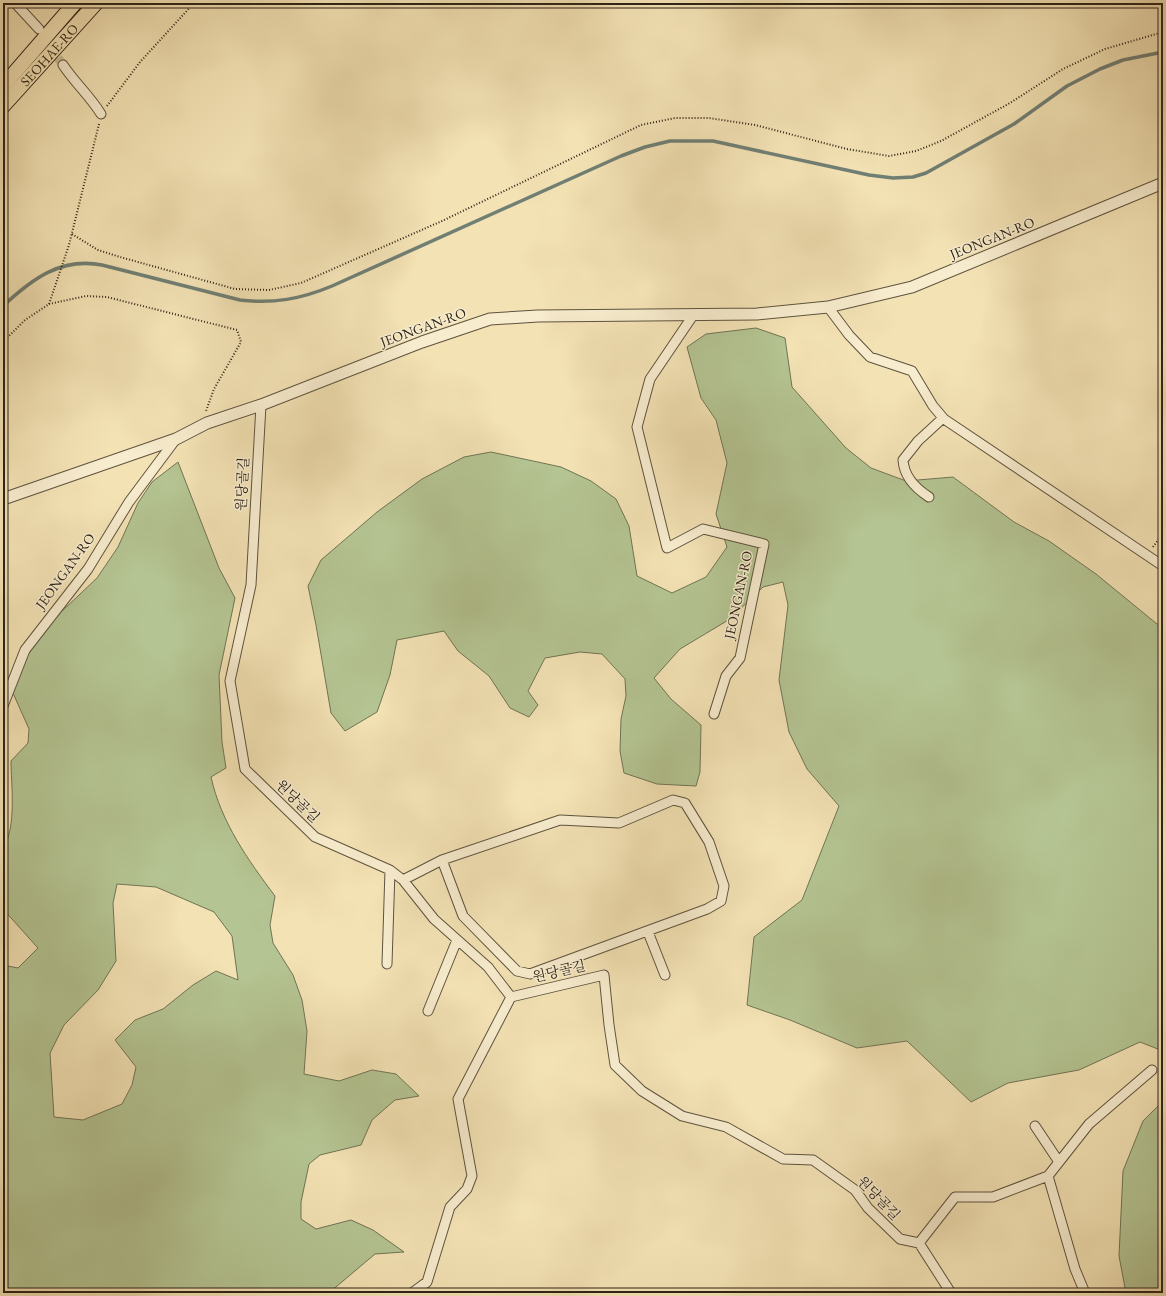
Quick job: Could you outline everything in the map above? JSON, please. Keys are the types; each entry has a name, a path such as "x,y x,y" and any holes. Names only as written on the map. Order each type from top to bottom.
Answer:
{"main road":[{"name":"SEOHAE-RO","path":"3,86 75,3"},
{"name":"SEOHAE-RO","path":"3,106 96,3"}],"street":[{"path":"15,3 39,29"},
{"path":"63,66 76,84 91,98 101,114"},
{"name":"JEONGAN-RO","path":"3,499 176,439 207,423 261,405 422,342 490,319 538,316 757,314 828,307 912,287 1163,184"},
{"path":"828,307 848,335 870,357 912,371 933,406 943,418 1163,566"},
{"name":"JEONGAN-RO","path":"694,314 650,379 637,427 667,548 703,529 764,544 740,658 726,676 714,714"},
{"name":"원당골길","path":"261,405 251,585 230,680 245,769 315,837 390,870 403,880 434,919 488,967 511,997 604,975 615,1065 642,1091 682,1116 726,1127 784,1159 813,1160 855,1190 868,1208 900,1239 919,1243"},
{"path":"929,498 916,488 904,470 903,460 918,441 943,418"},
{"name":"JEONGAN-RO","path":"3,706 25,650 88,570 129,502 176,439"},
{"path":"403,880 442,860 560,820 619,823 673,800 686,803 709,842 724,886 721,900 707,909 648,932 530,974 517,971 463,916 442,860"},
{"path":"387,964 390,870"},
{"path":"648,932 665,975"},
{"path":"428,1011 457,940"},
{"path":"412,1293 427,1282 450,1207 467,1189 472,1176 458,1100 511,997"},
{"path":"951,1293 919,1243 955,1197 993,1197 1048,1176 1089,1124 1152,1070"},
{"path":"1035,1126 1059,1162"},
{"path":"1048,1176 1075,1268 1085,1293"}],"path":[{"path":"49,304 69,245 101,114 140,62 194,3"},
{"path":"72,234 98,250 136,261 235,289 269,290 300,283 442,221 641,125 675,118 710,118 755,125 847,150 889,156 916,151 941,141 1010,103 1070,65 1105,48 1163,32"},
{"path":"3,342 25,320 49,304 86,296 107,297 237,330 241,342 214,389 205,412 207,423"},
{"path":"1147,555 1163,533"}],"green space":[{"path":"756,328 785,338 792,387 846,448 871,468 906,481 953,477 1014,522 1049,541 1096,574 1157,624 1163,626 1163,1051 1140,1042 1079,1070 1008,1083 971,1102 907,1041 857,1048 790,1020 747,1005 754,937 802,900 839,806 807,769 789,732 779,680 788,605 783,582 763,587 730,619 680,649 654,678 671,699 701,725 700,772 696,786 657,784 624,773 620,751 621,719 626,696 625,679 602,654 580,652 545,658 528,691 538,705 529,717 510,708 489,676 458,651 444,631 397,640 390,675 377,712 345,731 331,713 308,586 321,560 377,512 422,479 464,457 491,452 561,467 591,481 616,499 629,526 637,576 672,593 706,577 727,547 716,514 727,463 716,420 701,398 687,347 706,334"},
{"path":"178,462 219,568 235,598 219,675 222,742 226,768 211,777 221,810 237,840 255,869 275,896 270,925 273,943 293,975 302,1000 307,1031 304,1074 339,1081 372,1070 396,1074 419,1096 395,1100 372,1120 361,1145 320,1155 309,1164 301,1202 301,1219 316,1229 351,1220 373,1230 404,1252 375,1254 330,1292 3,1293 3,965 18,968 38,948 3,909 3,847 7,839 12,818 11,761 28,743 29,729 9,684 29,648 60,613 97,578 118,547 138,503 152,482","holes":["117,884 156,887 214,912 232,936 238,980 216,971 193,985 163,1009 135,1020 115,1040 136,1067 132,1085 122,1104 83,1120 54,1117 50,1053 64,1025 98,990 116,961 113,903"]},
{"path":"1163,1101 1163,1293 1126,1293 1119,1256 1123,1171 1143,1121"}],"waterway":[{"path":"3,306 25,287 48,272 60,267 87,263 102,265 240,300 275,301 298,297 332,286 621,156 645,147 670,141 713,141 869,175 893,178 913,177 926,173 1014,124 1067,86 1100,69 1123,60 1163,52"}],"tunnel":[{"path":"50,47 63,65"}]}
